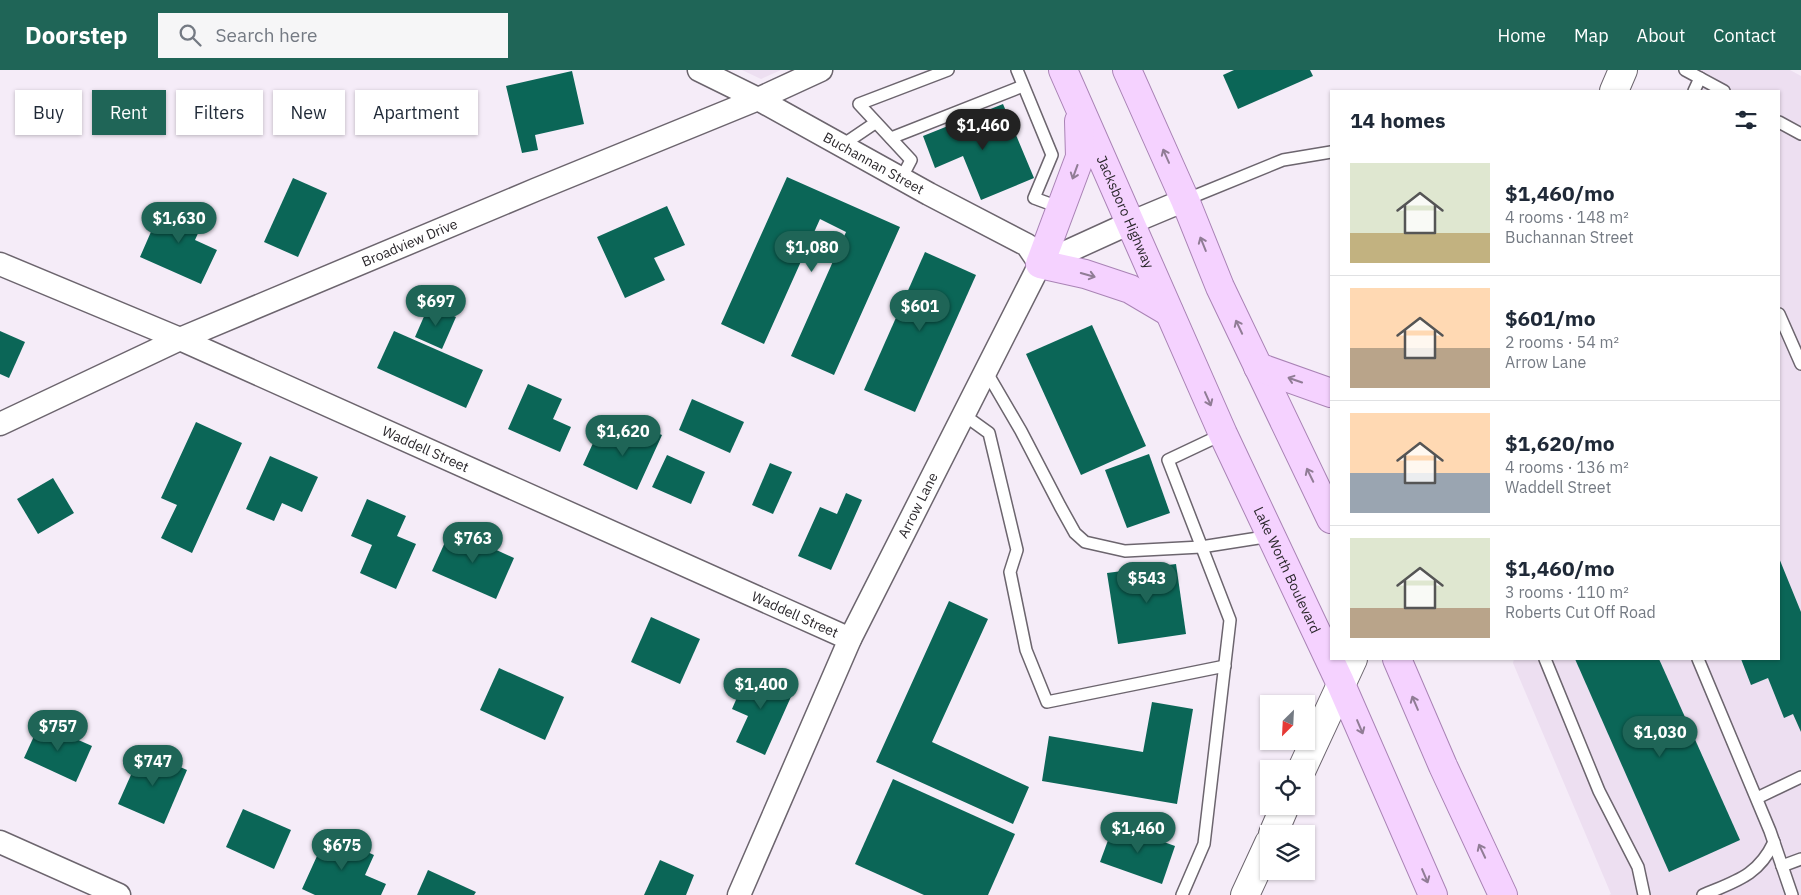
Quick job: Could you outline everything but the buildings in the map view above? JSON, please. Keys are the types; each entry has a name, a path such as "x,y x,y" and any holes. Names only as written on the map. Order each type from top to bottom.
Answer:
{"main road":[{"name":"Jacksboro Highway","path":"1063,70 1187,354"},
{"path":"1127,70 1185,200 1220,287 1330,517"},
{"path":"1079,107 1080,157 1040,264 1085,274 1130,289 1169,312"},
{"name":"Lake Worth Boulevard","path":"1187,354 1340,682 1433,895"},
{"path":"1258,368 1330,393"},
{"path":"1396,660 1503,895"}],"street":[{"name":"Buchannan Street","path":"699,70 758,99 901,179 1027,245 1040,264"},
{"name":"Broadview Drive","path":"0,424 180,340 535,190 758,99 821,70"},
{"path":"1614,90 1623,70"},
{"path":"1040,264 1185,200"},
{"name":"Waddell Street","path":"0,264 180,340 850,639"},
{"name":"Arrow Lane","path":"739,895 850,639 1040,264"},
{"path":"1306,760 1340,682 1352,660"},
{"path":"0,842 119,895"},
{"path":"1246,895 1260,863"}],"lane":[{"path":"901,179 911,160 859,104 948,70"},
{"path":"1016,70 1052,154 1034,198 1061,208"},
{"path":"1685,70 1722,90"},
{"path":"1694,90 1700,78"},
{"path":"891,138 1023,86"},
{"path":"842,146 875,123"},
{"path":"1780,123 1801,134"},
{"path":"1185,200 1283,160 1330,152"},
{"path":"1780,316 1801,364"},
{"path":"986,371 1021,431 1075,533 1085,542 1125,551 1201,547 1272,536"},
{"path":"964,414 989,433 1017,550 1010,572 1026,650 1047,702 1224,666"},
{"path":"1182,895 1204,844 1230,620 1168,460 1223,434"},
{"path":"1545,660 1599,791 1638,867 1644,895"},
{"path":"1698,660 1757,798 1792,895"},
{"path":"1757,798 1801,777"},
{"path":"1703,895 1757,869 1766,859 1774,842"},
{"path":"1782,866 1801,859"}],"shaded area":[{"path":"742,70 781,70 761,79"},
{"path":"1700,70 1790,70 1801,76 1801,895 1609,895 1611,894 1513,663 1514,660 1780,660 1780,90 1691,90"}]}
